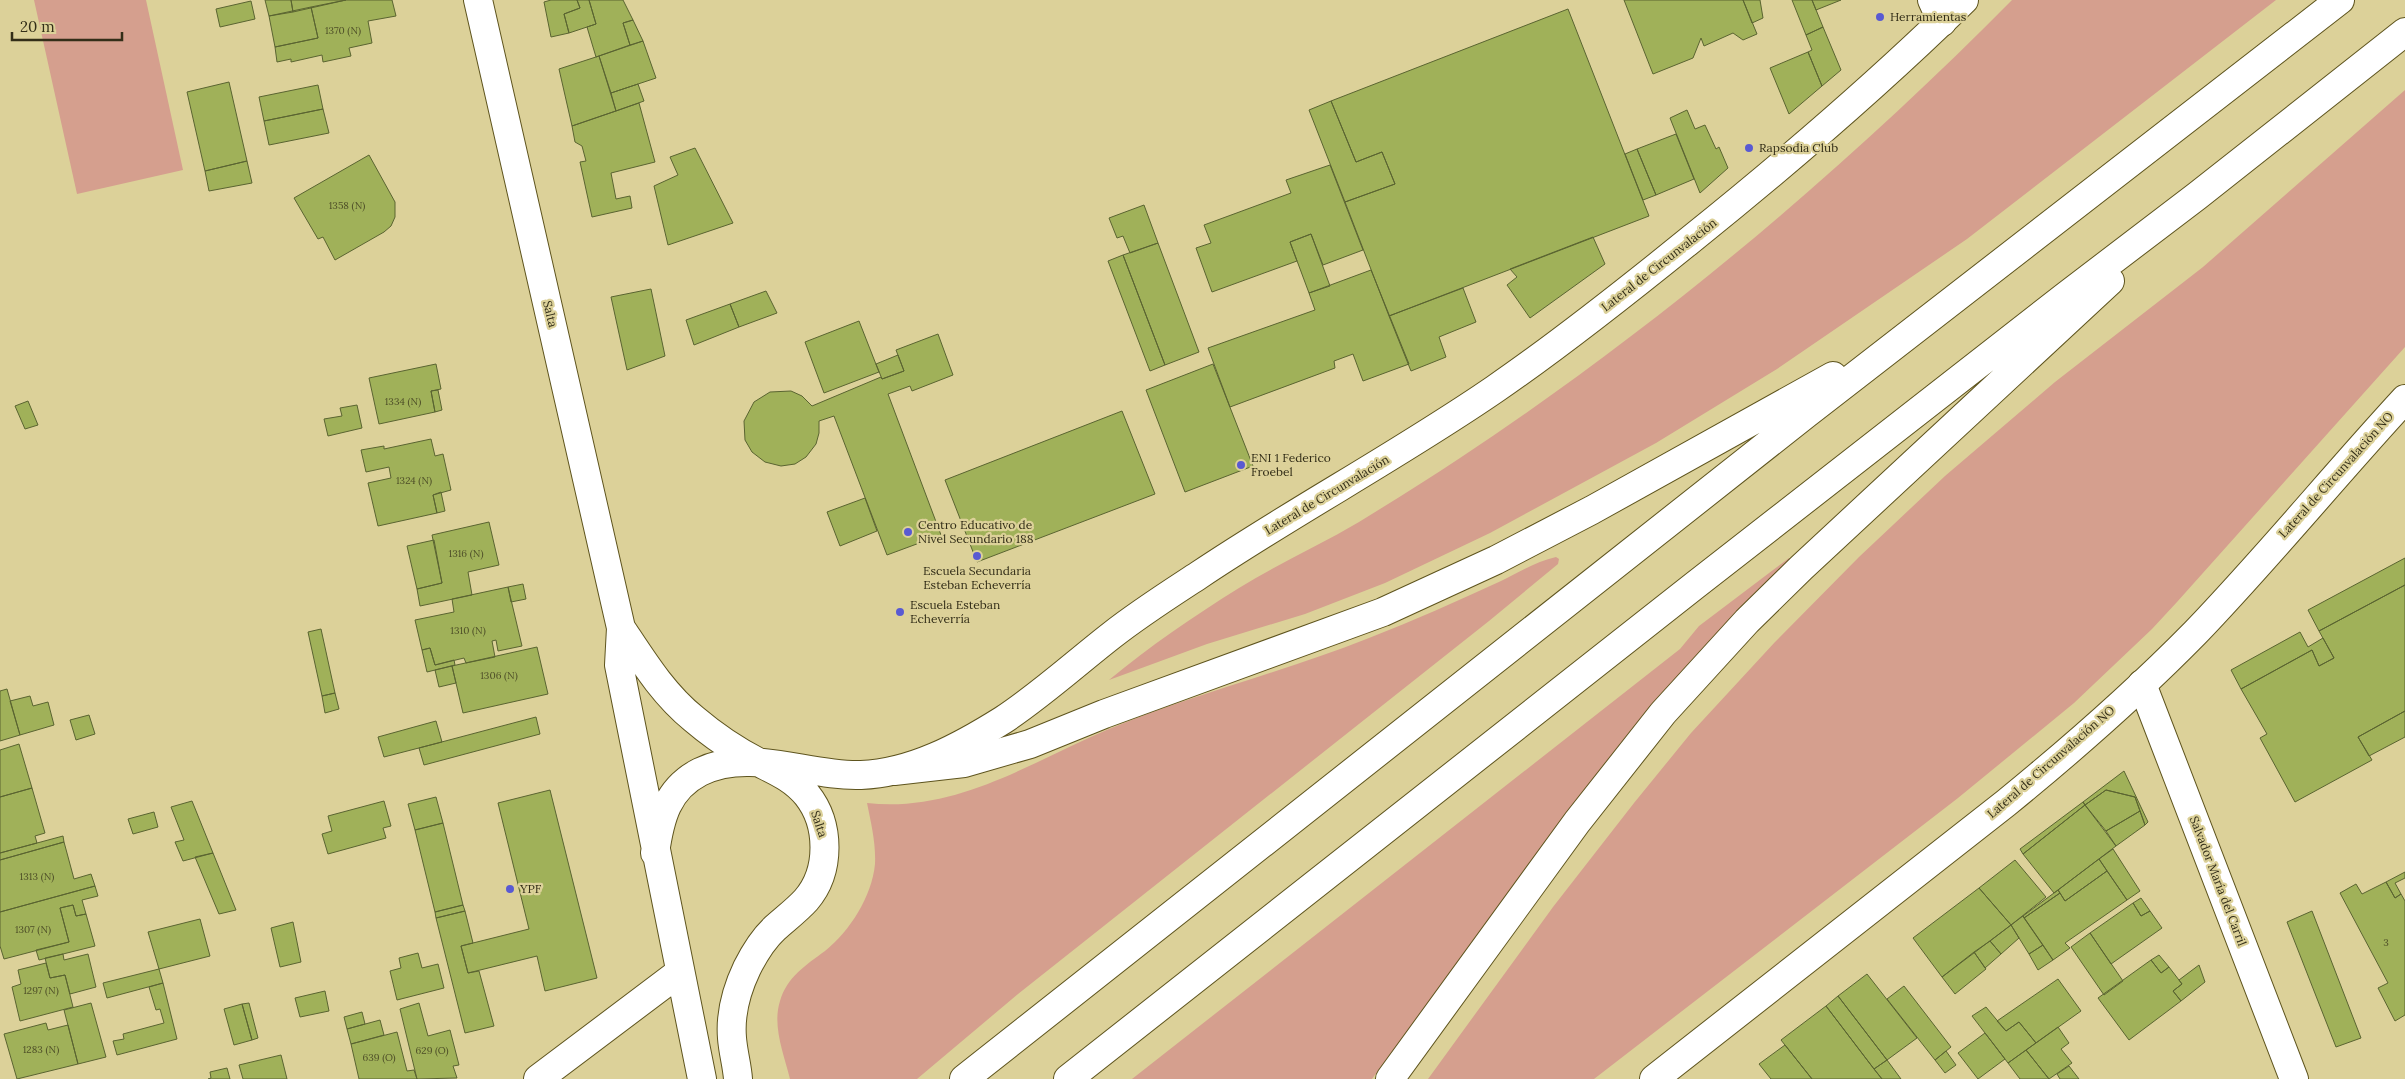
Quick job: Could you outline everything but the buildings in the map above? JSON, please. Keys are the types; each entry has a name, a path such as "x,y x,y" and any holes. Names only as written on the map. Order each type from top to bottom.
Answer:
{"main road":[{"name":"Salta","path":"478,0 621,628 619,665 655,853 702,1079"},
{"name":"Lateral de Circunvalación","path":"655,853 659,822 673,792 688,779 706,769 728,764 760,763 858,775 894,771 928,760 960,745 1004,719 1116,632 1163,599 1250,541 1354,480 1498,387 1645,277 1791,159 1887,75 1937,11 1964,0"},
{"path":"964,1079 1806,414 2340,0"},
{"path":"1068,1079 1694,586 2067,294 2197,196 2405,32"},
{"path":"1390,1079 1615,772 1663,713 1747,621 1878,495 2094,297 2197,196"},
{"path":"894,771 964,763 1030,744 1104,714 1383,612 1496,560 1583,515 1917,329"},
{"name":"Lateral de Circunvalación NO","path":"1654,1079 2006,803 2142,684 2194,633 2405,399"},
{"name":"Salta","path":"621,628 653,676 673,700 695,720 760,763 794,781 808,796 822,828 824,860 814,889 806,901 773,930 759,947 738,991 733,1013 732,1037 738,1079"},
{"name":"Salvador María del Carril","path":"2142,684 2294,1079"},
{"path":"538,1079 680,972"}],"shaded area":[{"path":"34,0 146,0 183,170 77,194"},
{"path":"2012,0 2276,0 1967,239 1777,369 1656,443 1490,533 1385,583 1305,614 1207,644 1109,680 1189,620 1239,588 1359,522 1448,466 1607,355 1678,300 1816,185 1883,125"},
{"path":"2405,90 2405,347 2152,629 2074,703 1958,798 1594,1079 1428,1079 1553,907 1634,803 1691,733 1775,642 1859,557 1945,476 2055,382 2203,267"},
{"path":"1556,557 1559,559 1558,564 1489,621 1018,994 917,1079 790,1079 778,1030 777,1020 780,1001 792,978 834,943 851,923 864,900 873,876 875,864 874,841 867,803 900,804 962,793 1022,770 1080,742 1141,716 1304,662 1402,625 1535,564"},
{"path":"1789,558 1793,560 1531,862 1372,1079 1132,1079 1680,649 1699,626"}],"place":[{"name":"Herramientas","path":"1880,17"},
{"name":"Rapsodia Club","path":"1749,148"},
{"name":"ENI 1 Federico Froebel","path":"1241,465"},
{"name":"Centro Educativo de Nivel Secundario 188","path":"908,532"},
{"name":"Escuela Secundaria Esteban Echeverría","path":"977,556"},
{"name":"Escuela Esteban Echeverría","path":"900,612"},
{"name":"YPF","path":"510,889"}]}
